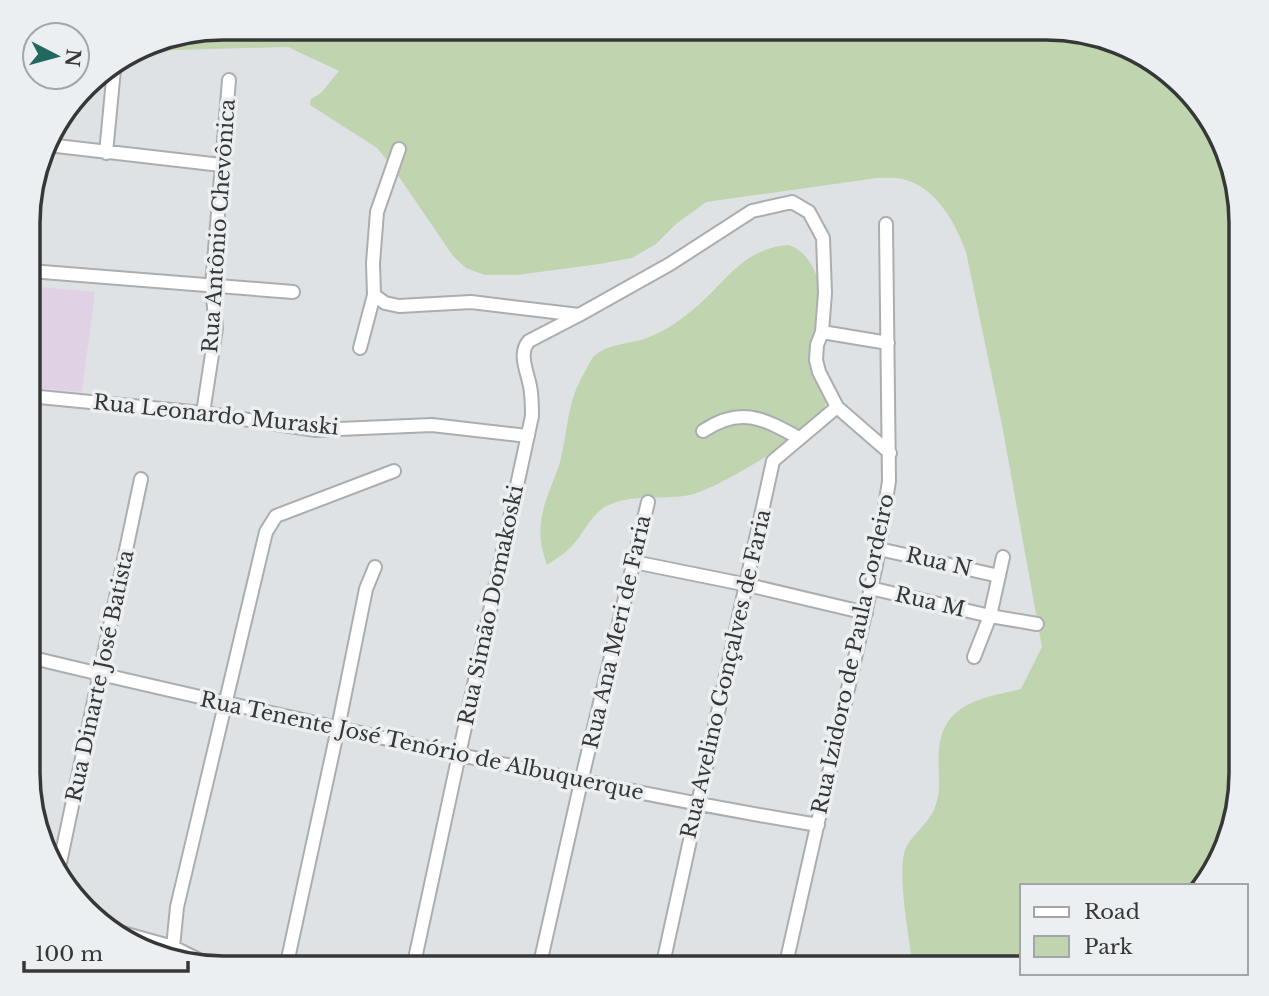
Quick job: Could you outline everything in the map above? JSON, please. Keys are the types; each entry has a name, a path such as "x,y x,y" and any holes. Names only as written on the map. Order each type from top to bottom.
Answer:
{"street":[{"path":"106,153 113,77"},
{"name":"Rua Antônio Chevônica","path":"203,413 216,328 212,286 229,80"},
{"path":"57,146 221,165"},
{"path":"360,348 374,295 373,263 377,212 399,149"},
{"path":"374,295 385,303 399,306 471,302 579,315 670,264 752,211 792,201 810,212 823,238 825,293 822,332 817,345 816,360 819,372 837,407 890,453"},
{"name":"Rua Izidoro de Paula Cordeiro","path":"788,956 879,549 890,453 886,223"},
{"path":"40,272 293,292"},
{"name":"Rua Simão Domakoski","path":"416,955 532,416 531,389 523,358 524,347 529,341 579,315"},
{"path":"822,332 888,343"},
{"name":"Rua Leonardo Muraski","path":"40,397 203,413 316,430 432,425 528,436"},
{"name":"Rua Avelino Gonçalves de Faria","path":"665,956 773,461 837,407"},
{"path":"703,431 719,420 734,416 753,417 775,424 799,438"},
{"path":"173,947 177,907 266,532 276,516 394,471"},
{"name":"Rua Dinarte José Batista","path":"61,857 141,479"},
{"name":"Rua Ana Meri de Faria","path":"542,955 648,502"},
{"name":"Rua N","path":"879,549 999,576"},
{"path":"974,657 990,617 1003,557"},
{"path":"634,562 866,613"},
{"path":"289,955 366,589 375,567"},
{"name":"Rua M","path":"870,588 990,617 1037,624"},
{"name":"Rua Tenente José Tenório de Albuquerque","path":"41,660 226,704 581,782 699,806 818,825"},
{"path":"151,941 178,950"}],"shaded area":[{"path":"40,287 95,292 82,392 40,388"}],"green space":[{"path":"223,40 1058,41 1093,46 1116,54 1147,71 1166,86 1198,122 1210,142 1223,176 1229,223 1228,785 1223,820 1215,843 1190,884 1020,884 1020,956 911,956 903,886 903,858 909,843 936,804 942,734 948,721 968,705 1021,689 1042,647 1002,425 966,252 951,219 936,199 927,191 903,179 877,178 706,202 676,224 656,244 632,258 517,275 485,275 466,268 453,256 377,148 310,105 311,99 321,93 339,71 288,47 163,50 199,42"},
{"path":"789,245 805,256 811,265 822,296 821,369 826,401 819,416 765,457 703,491 690,495 630,499 604,507 569,549 547,565 541,539 542,515 560,462 575,393 593,357 605,349 657,334 685,316 746,260 772,248"}]}
